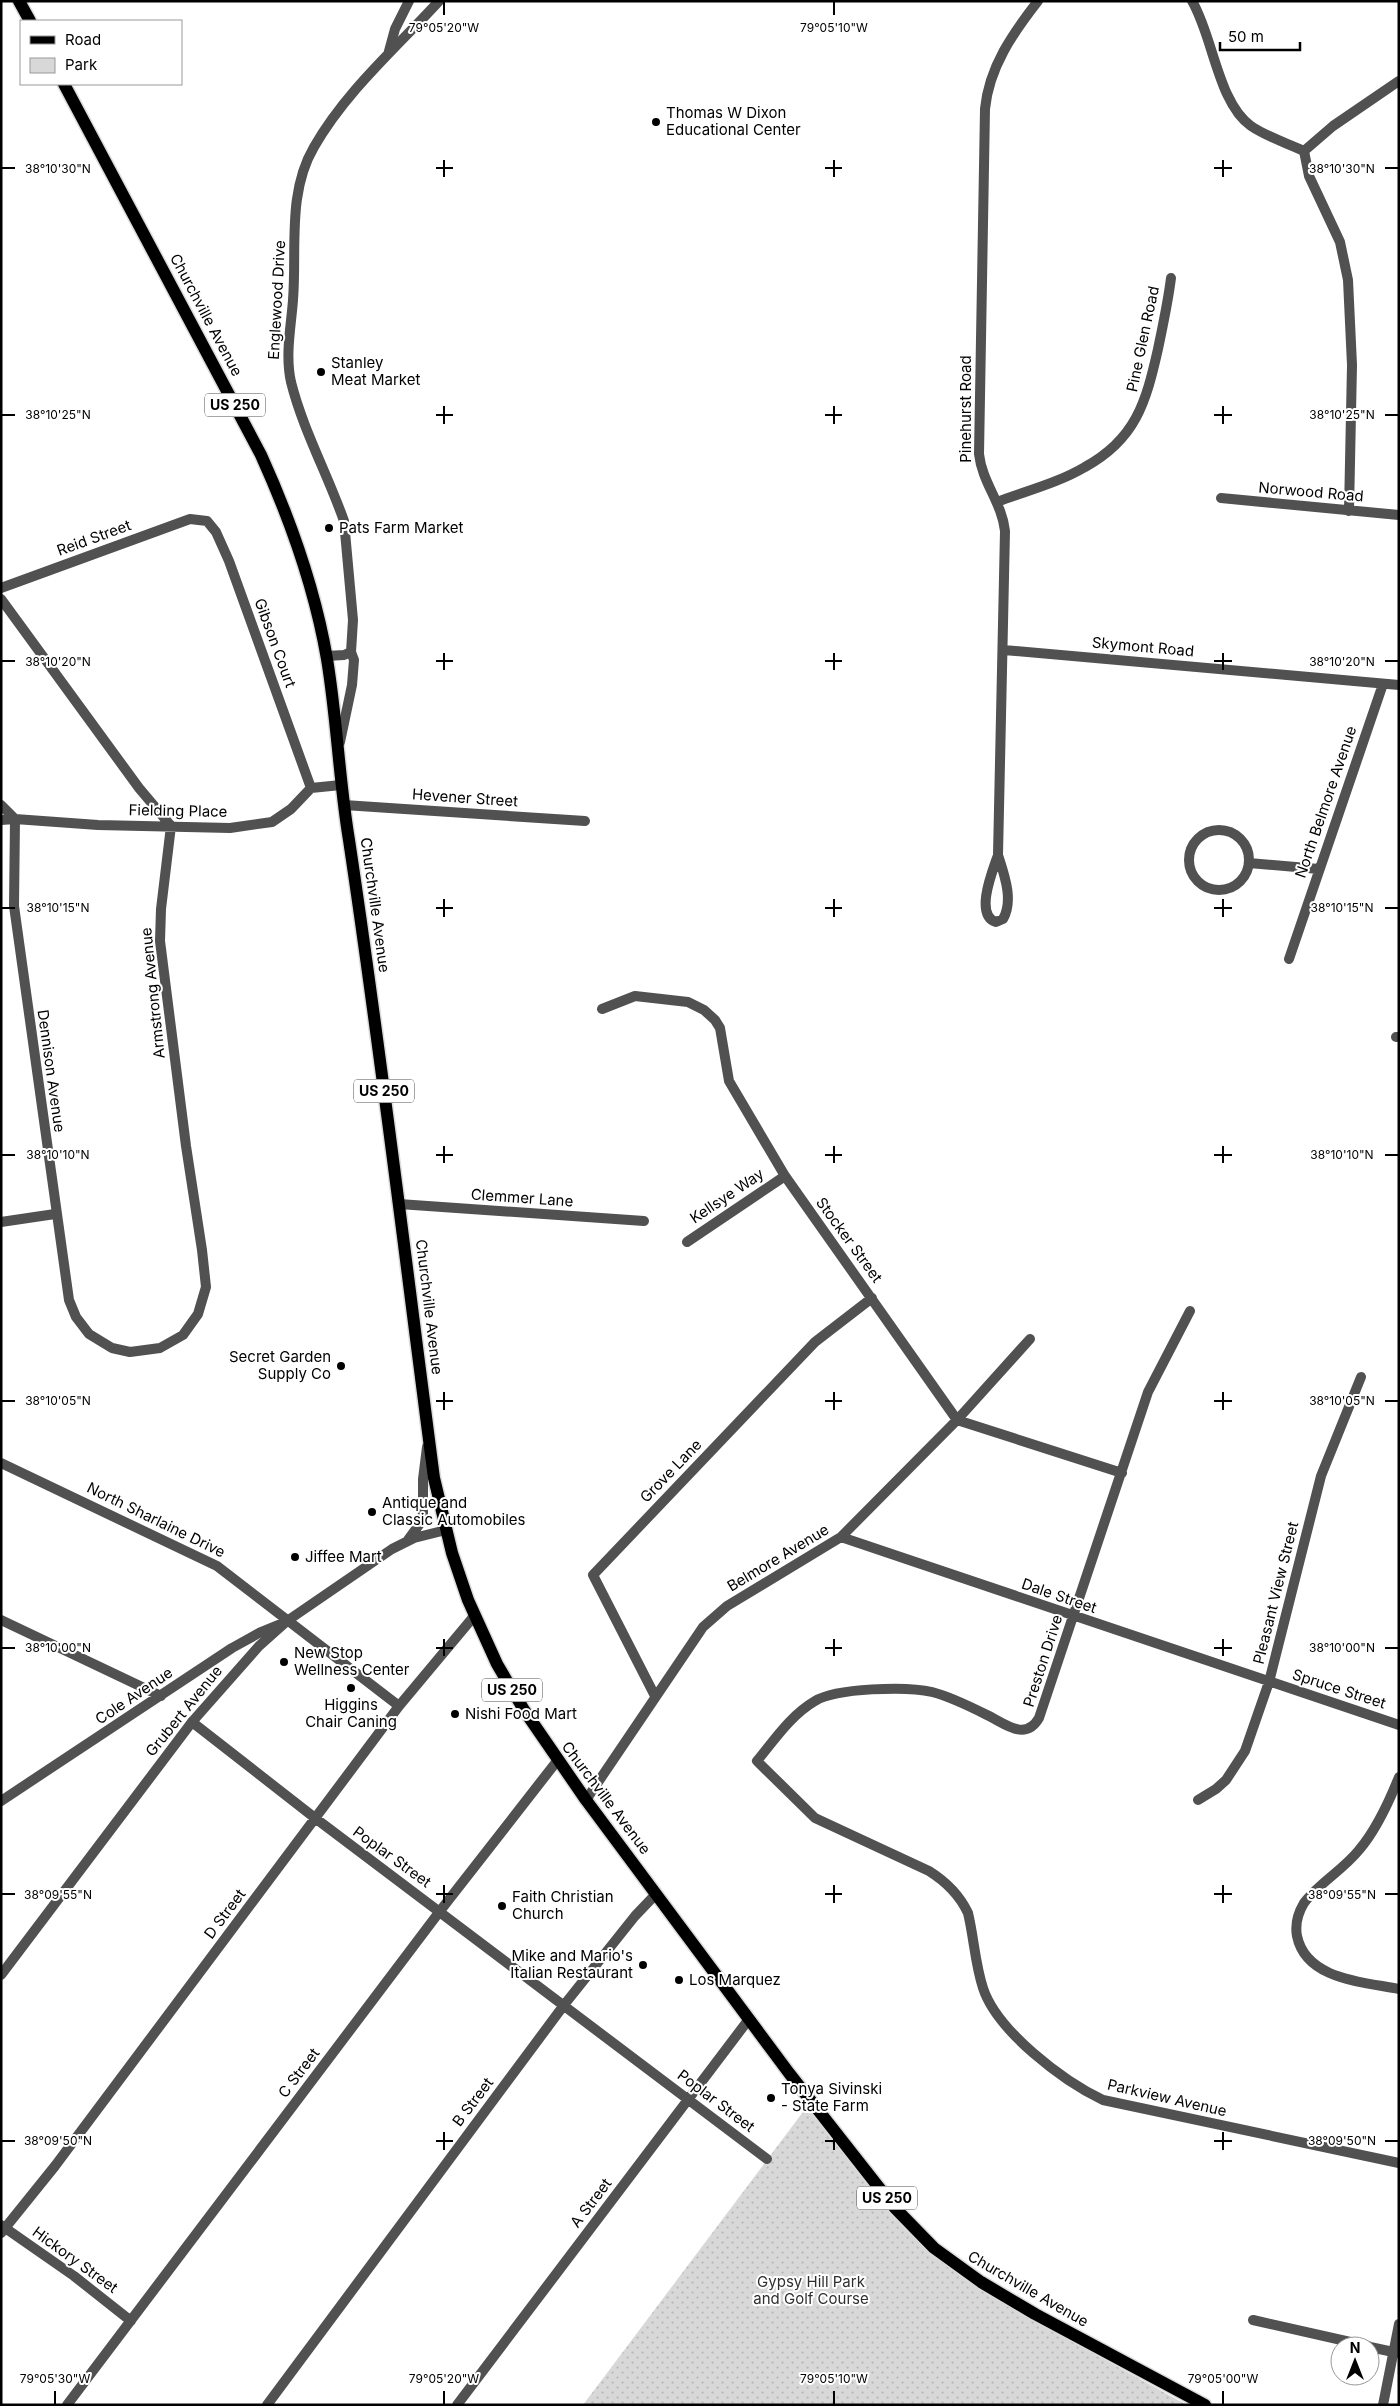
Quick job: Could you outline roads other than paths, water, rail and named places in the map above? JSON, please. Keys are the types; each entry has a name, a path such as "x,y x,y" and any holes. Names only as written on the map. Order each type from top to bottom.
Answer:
{"main road":[{"path":"19,1 29,20"},
{"name":"Churchville Avenue","path":"65,85 262,455 287,515 326,656 341,785 399,1204 434,1478 446,1530 475,1615 508,1684 557,1761 749,2019 887,2198 939,2252 958,2267 1019,2306 1205,2405"}],"street":[{"name":"Englewood Drive","path":"338,751 354,672 352,652 353,620 344,520 299,405 289,372 288,349 293,300 295,217 300,180 313,148 336,116 389,51 395,29 408,1"},
{"path":"389,51 439,1"},
{"name":"Pinehurst Road","path":"998,855 986,887 986,910 990,918 996,922 1003,919 1006,909 1007,886 998,855 1004,650 1005,531 997,502 983,475 979,454 986,103 992,76 1006,46 1038,1"},
{"path":"1192,1 1200,15 1234,108 1251,126 1304,151"},
{"path":"1304,151 1340,120 1399,81"},
{"path":"1304,151 1308,176 1340,242 1348,280 1352,365 1349,510"},
{"name":"Pine Glen Road","path":"997,502 1086,467 1108,452 1125,434 1139,414 1148,395 1171,278"},
{"name":"Norwood Road","path":"1221,498 1399,515"},
{"name":"Reid Street","path":"1,588 197,518"},
{"name":"Gibson Court","path":"197,518 207,521 216,532 229,561 311,788"},
{"path":"1,599 139,788 171,826"},
{"name":"Skymont Road","path":"1004,650 1399,685"},
{"path":"326,656 344,655 352,652"},
{"name":"North Belmore Avenue","path":"1289,959 1383,684"},
{"path":"311,788 341,785"},
{"name":"Fielding Place","path":"1,820 15,819 98,825 230,828 272,822 292,809 311,788"},
{"path":"1,805 15,819"},
{"name":"Hevener Street","path":"344,805 585,820"},
{"name":"Dennison Avenue","path":"15,819 14,906 69,1300 77,1320 92,1337 112,1348 130,1352 150,1351"},
{"name":"Armstrong Avenue","path":"150,1351 172,1343 189,1329 198,1314 206,1287 160,941 161,909 171,826"},
{"path":"1223,831 1236,835 1242,842 1247,850 1249,863 1245,875 1237,884 1217,890 1205,886 1196,879 1189,859 1192,846 1201,836 1209,832 1223,831"},
{"path":"1249,863 1319,869"},
{"name":"Stocker Street","path":"602,1009 635,996 688,1002 710,1015 720,1028 730,1081 784,1176 957,1420"},
{"name":"Kellsye Way","path":"687,1242 784,1176"},
{"name":"Clemmer Lane","path":"399,1204 644,1221"},
{"path":"1,1222 56,1214"},
{"name":"Grove Lane","path":"655,1696 593,1575 815,1342 872,1298"},
{"name":"Preston Drive","path":"758,1760 787,1724 802,1710 820,1698 838,1692 926,1691 973,1709 1018,1731 1033,1728 1039,1718 1148,1392 1190,1311"},
{"name":"Belmore Avenue","path":"586,1800 695,1636 717,1613 841,1537 957,1420 1030,1339"},
{"name":"Pleasant View Street","path":"1198,1800 1221,1785 1238,1764 1245,1751 1269,1682 1319,1482 1330,1449 1360,1377"},
{"path":"957,1420 1122,1473"},
{"path":"407,1540 421,1522 423,1513 423,1480 428,1432"},
{"name":"North Sharlaine Drive","path":"1,1463 209,1561 238,1581 398,1706"},
{"name":"Grubert Avenue","path":"1,1975 192,1722 240,1666 287,1621 350,1577 407,1540 446,1530"},
{"name":"Dale Street","path":"841,1537 1269,1682"},
{"name":"D Street","path":"3,2228 61,2158 398,1706 475,1615"},
{"path":"1,1620 161,1696"},
{"name":"Cole Avenue","path":"1,1801 246,1640 287,1621"},
{"name":"Spruce Street","path":"1269,1682 1399,1725"},
{"name":"Poplar Street","path":"192,1722 315,1818 767,2158"},
{"name":"Parkview Avenue","path":"758,1760 815,1818 930,1871 946,1883 968,1913 983,1989 1000,2020 1022,2043 1083,2090 1103,2100 1399,2163"},
{"name":"C Street","path":"67,2405 440,1911 557,1761"},
{"path":"1399,1777 1368,1839 1345,1866 1306,1901 1300,1912 1296,1928 1298,1940 1305,1953 1326,1972 1399,1989"},
{"name":"B Street","path":"267,2405 564,2005 635,1916 656,1894"},
{"name":"A Street","path":"457,2405 749,2019"},
{"name":"Hickory Street","path":"3,2228 74,2276 131,2321"},
{"path":"1254,2320 1330,2337"},
{"path":"1383,2405 1396,2352 1399,2324"},
{"path":"1380,2348 1396,2352"}],"place":[{"name":"Thomas W Dixon Educational Center","path":"656,122"},
{"name":"Stanley Meat Market","path":"321,372"},
{"name":"Pats Farm Market","path":"329,528"},
{"name":"Secret Garden Supply Co","path":"341,1366"},
{"name":"Antique and Classic Automobiles","path":"372,1512"},
{"name":"Jiffee Mart","path":"295,1557"},
{"name":"New Stop Wellness Center","path":"284,1662"},
{"name":"Higgins Chair Caning","path":"351,1688"},
{"name":"Nishi Food Mart","path":"455,1714"},
{"name":"Faith Christian Church","path":"502,1906"},
{"name":"Mike and Mario's Italian Restaurant","path":"643,1965"},
{"name":"Los Marquez","path":"679,1980"},
{"name":"Tonya Sivinski - State Farm","path":"771,2098"}],"park label":[{"name":"Gypsy Hill Park and Golf Course","path":"811,2290"}]}
